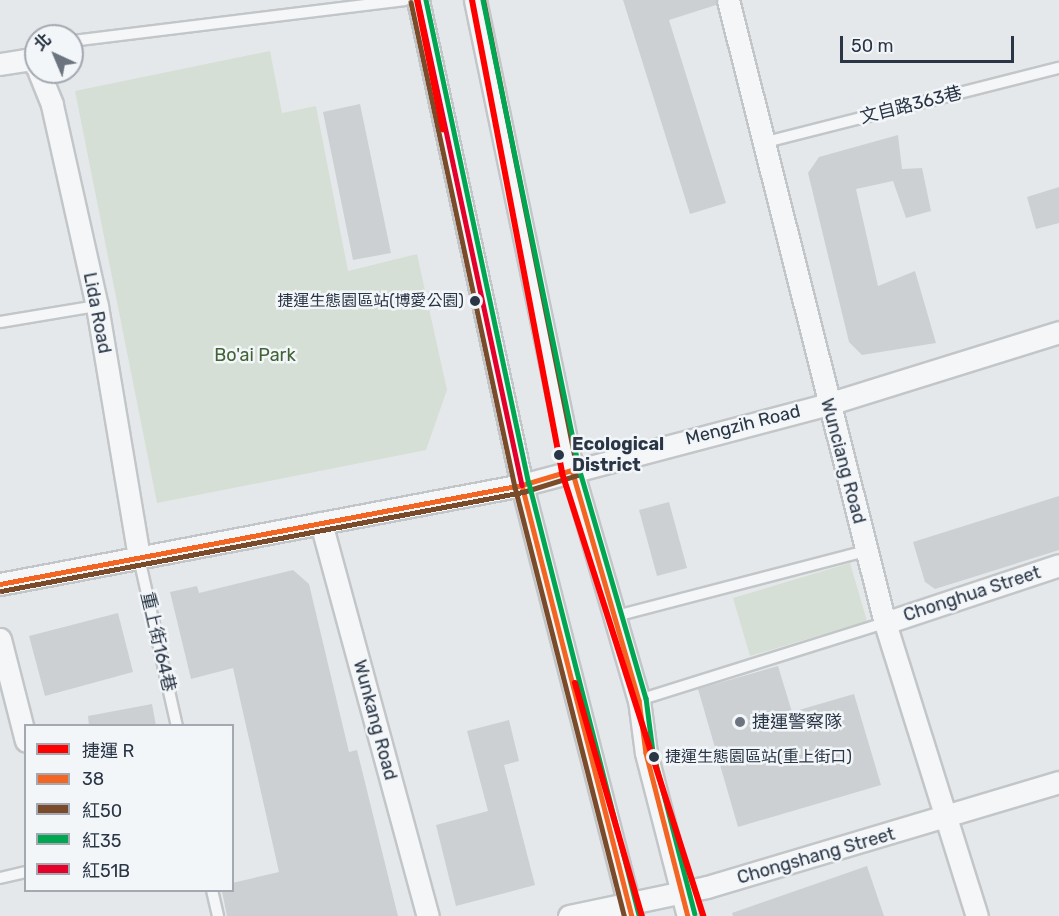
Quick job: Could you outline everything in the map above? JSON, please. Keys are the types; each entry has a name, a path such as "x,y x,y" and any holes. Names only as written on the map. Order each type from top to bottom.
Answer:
{"street":[{"path":"417,0 522,485 631,911"},
{"path":"475,0 572,470 639,700 646,753 688,916"},
{"name":"Wunciang Road","path":"728,0 762,143 885,622 977,916"},
{"name":"Lida Road","path":"0,64 24,63"},
{"name":"Lida Road","path":"44,84 52,105 97,306 139,558"},
{"name":"Mengzih Road","path":"0,584 522,485 828,404 1059,332"},
{"name":"Wunkang Road","path":"321,523 428,916"},
{"name":"Chonghua Street","path":"885,622 1059,565"},
{"path":"0,639 24,733"},
{"name":"Chongshang Street","path":"569,916 631,911 681,893 948,818 1059,782"}],"lane":[{"path":"84,39 404,0"},
{"name":"文自路363巷","path":"762,143 1059,68"},
{"path":"0,322 97,306"},
{"path":"616,616 866,551"},
{"name":"重上街164巷","path":"139,558 177,724"},
{"path":"639,700 885,622"},
{"path":"0,878 24,872"},
{"path":"212,892 218,916"}],"green space":[{"name":"Bo'ai Park","path":"270,51 282,113 316,106 348,271 417,254 447,390 426,450 157,503 75,91"},
{"path":"850,563 867,621 750,656 733,598"}],"building":[{"path":"623,0 716,0 716,5 669,20 726,203 690,214"},
{"path":"360,104 391,253 353,260 323,112"},
{"path":"898,135 902,169 922,168 931,211 906,218 893,181 856,189 878,286 915,271 936,343 862,355 849,342 808,173 819,157"},
{"path":"1059,187 1059,223 1036,229 1027,197"},
{"path":"1059,496 1059,550 935,589 925,582 913,542"},
{"path":"669,502 687,568 657,576 639,510"},
{"path":"293,570 309,584 349,752 357,750 398,916 227,916 222,892 234,892 234,883 279,872 233,668 191,679 170,592 197,586 199,593"},
{"path":"118,613 133,672 45,696 29,636"},
{"path":"778,666 792,712 854,694 881,785 738,827 698,689"},
{"path":"152,704 156,724 89,724 88,716"},
{"path":"509,720 519,761 504,765 535,885 456,906 436,825 488,811 467,731"},
{"path":"867,866 884,916 733,916 732,913"}],"metro line":[{"name":"R","path":"417,0 443,129"},
{"name":"R","path":"472,0 562,473 703,916"},
{"name":"R","path":"575,683 642,916"}],"transit line":[{"name":"紅51B","path":"418,0 522,485"},
{"name":"紅35","path":"426,0 529,483 639,914"},
{"name":"紅50","path":"1,591 523,492 578,475 483,0"},
{"name":"紅35","path":"483,0 579,468 646,698 653,752 695,914"},
{"name":"紅50","path":"411,2 515,487 624,916"},
{"name":"38","path":"0,584 522,485 572,470 639,700 646,753 688,916"},
{"name":"38","path":"522,485 632,916"}],"place":[{"name":"捷運生態園區站(博愛公園)","path":"475,301"},
{"name":"Ecological District","path":"559,455"},
{"name":"捷運警察隊","path":"740,722"},
{"name":"捷運生態園區站(重上街口)","path":"654,757"}]}
